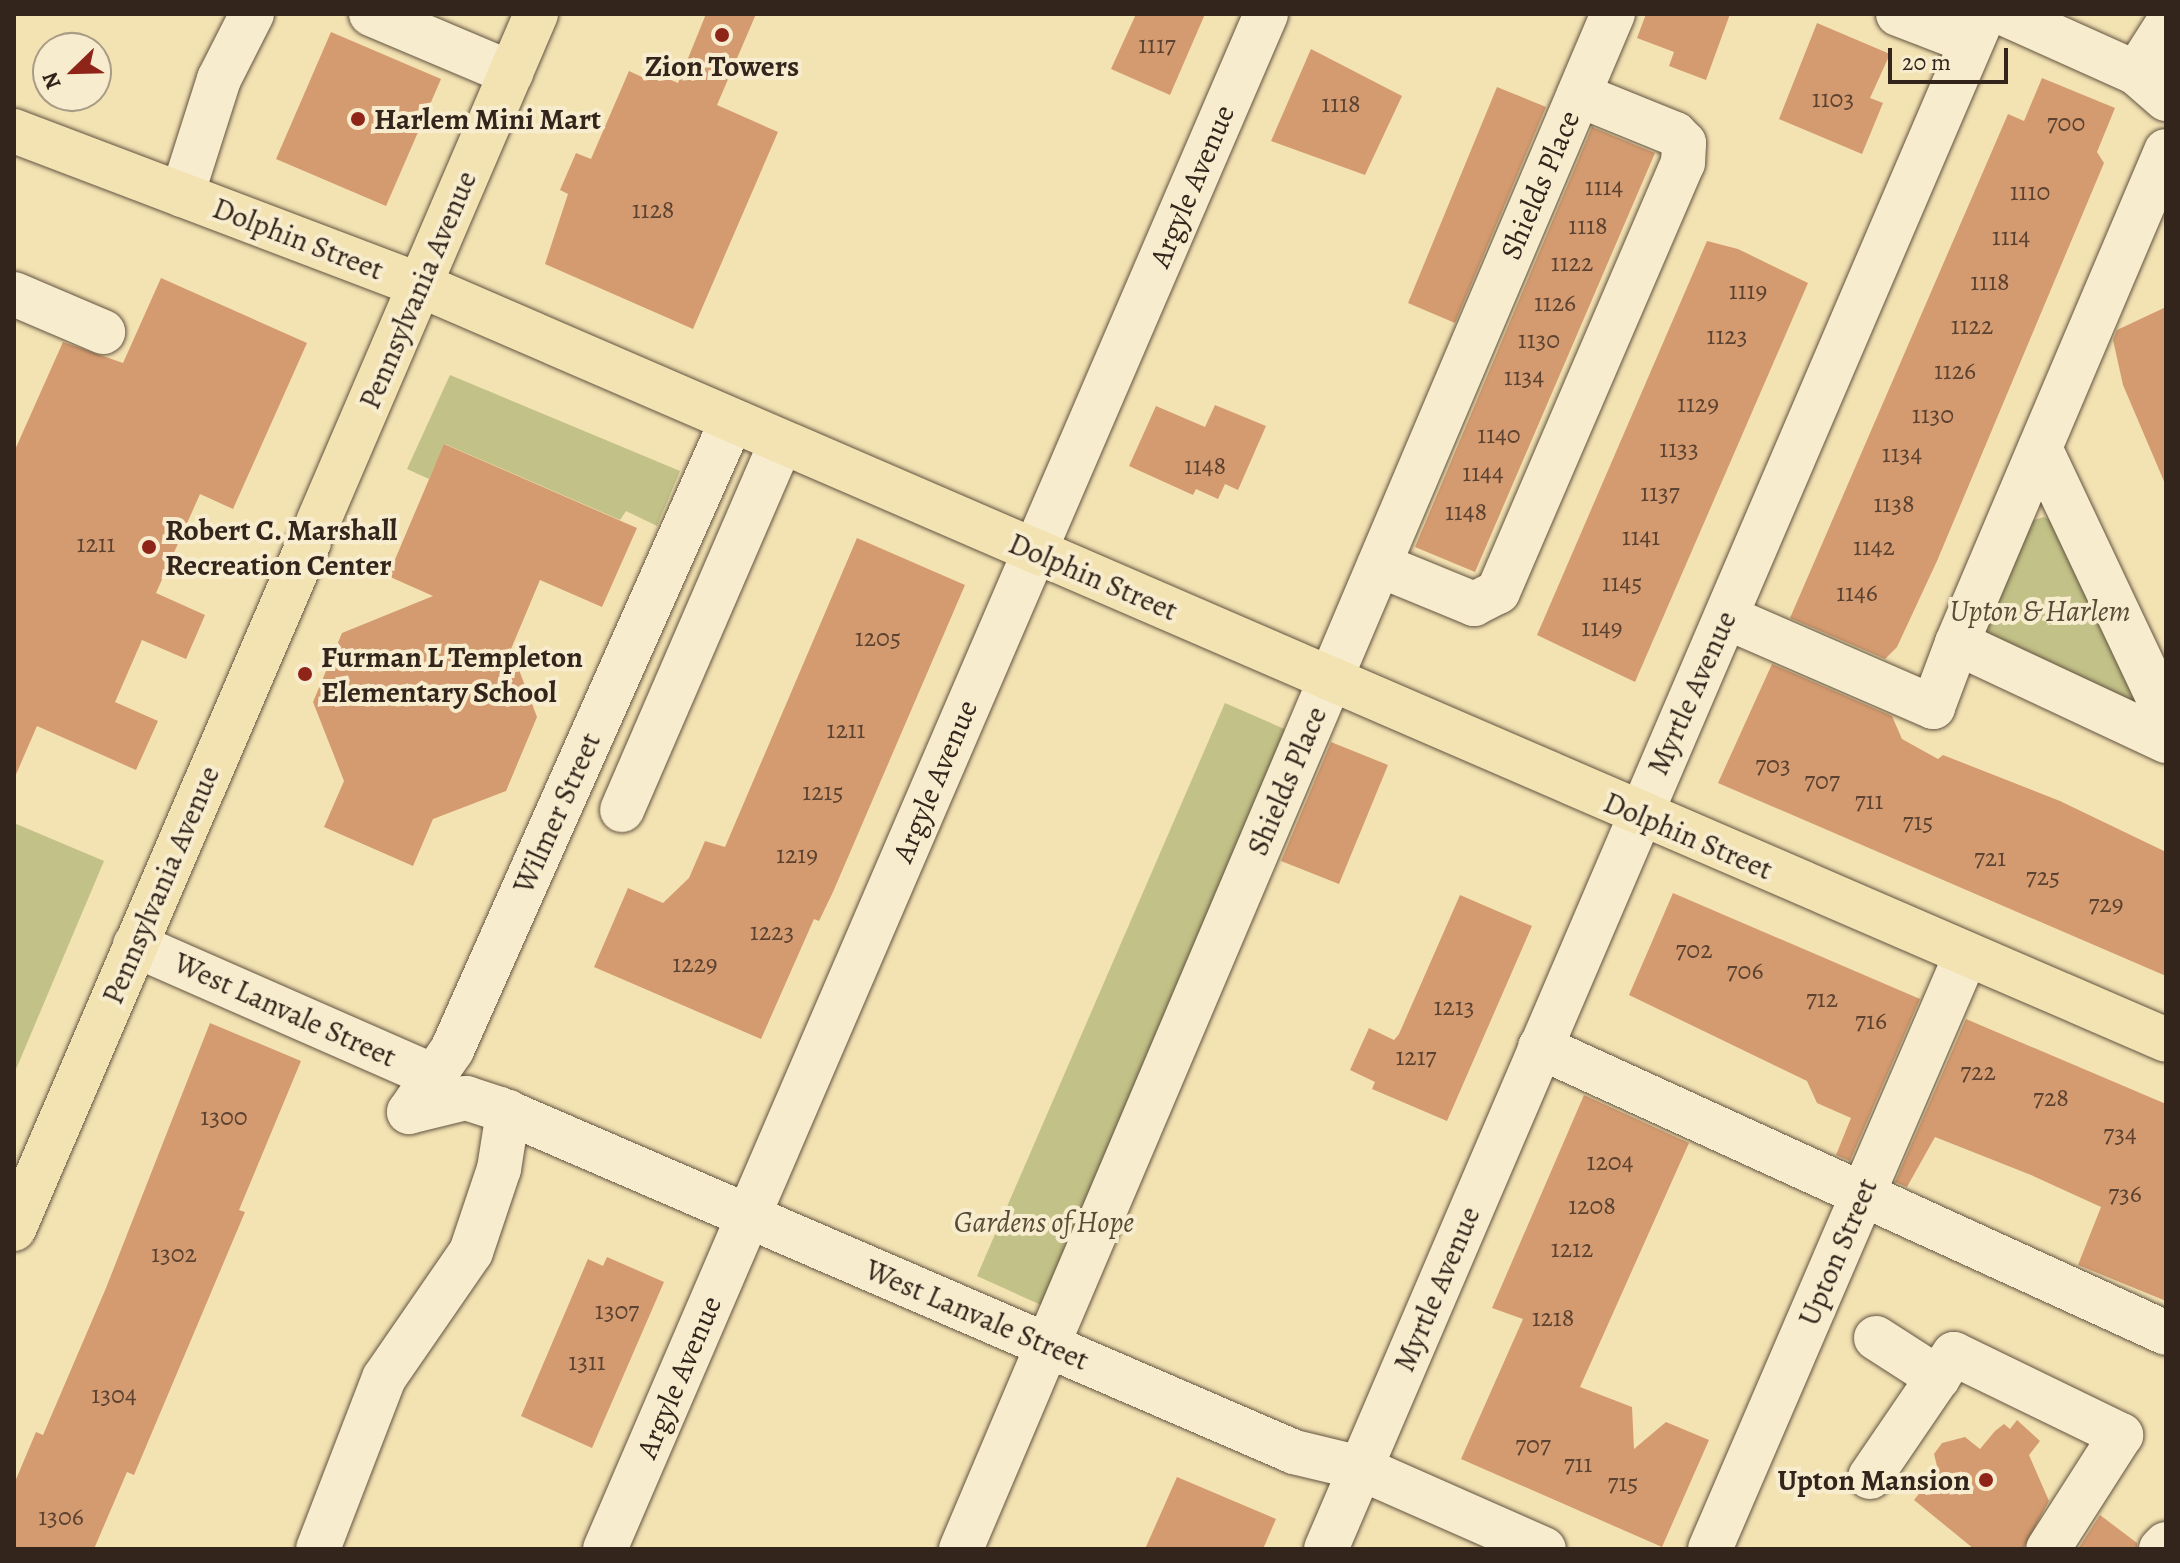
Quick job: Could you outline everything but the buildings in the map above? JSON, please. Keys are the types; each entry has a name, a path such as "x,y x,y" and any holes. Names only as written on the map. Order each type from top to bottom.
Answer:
{"main road":[{"name":"Pennsylvania Avenue","path":"14,1229 536,14"},
{"name":"Dolphin Street","path":"14,131 420,285 1638,815 2166,1040"}],"street":[{"path":"182,195 219,79 252,14"},
{"name":"Argyle Avenue","path":"605,1549 1266,14"},
{"name":"Shields Place","path":"961,1549 1613,14"},
{"path":"1898,14 1978,28"},
{"path":"2005,14 2151,86 2166,26"},
{"path":"386,17 511,73"},
{"name":"Myrtle Avenue","path":"1326,1549 1638,815 1978,28"},
{"path":"1379,565 1474,604 1498,592 1683,163 1684,143 1675,134 1579,95"},
{"path":"1726,617 1933,707 1957,643 2166,151"},
{"path":"14,294 103,332"},
{"name":"Wilmer Street","path":"409,1112 452,1050 732,420"},
{"path":"622,810 781,442"},
{"path":"2040,448 2166,714"},
{"path":"1957,643 2166,741"},
{"name":"West Lanvale Street","path":"135,945 434,1076"},
{"name":"Upton Street","path":"1710,1549 1966,955"},
{"path":"1540,1047 2166,1333"},
{"name":"West Lanvale Street","path":"409,1112 466,1098 508,1112 1294,1452 1360,1468 1544,1549"},
{"path":"318,1549 384,1378 471,1252 499,1169 508,1112"},
{"path":"1876,1338 1938,1378"},
{"path":"1870,1477 1954,1354 2121,1435 2048,1549"},
{"path":"2161,1549 2166,1544"}],"green space":[{"path":"450,375 680,471 657,526 626,511 620,520 445,444 429,479 407,469"},
{"name":"Upton & Harlem","path":"2044,517 2056,523 2139,702 2135,706 1982,632 2030,521"},
{"name":"Gardens of Hope","path":"1225,703 1298,735 1050,1309 977,1276"},
{"path":"14,823 104,861 14,1074"}],"place":[{"name":"Zion Towers","path":"722,35"},
{"name":"Harlem Mini Mart","path":"358,119"},
{"name":"Robert C. Marshall Recreation Center","path":"149,547"},
{"name":"Furman L Templeton Elementary School","path":"305,674"},
{"name":"Upton Mansion","path":"1986,1480"}]}
